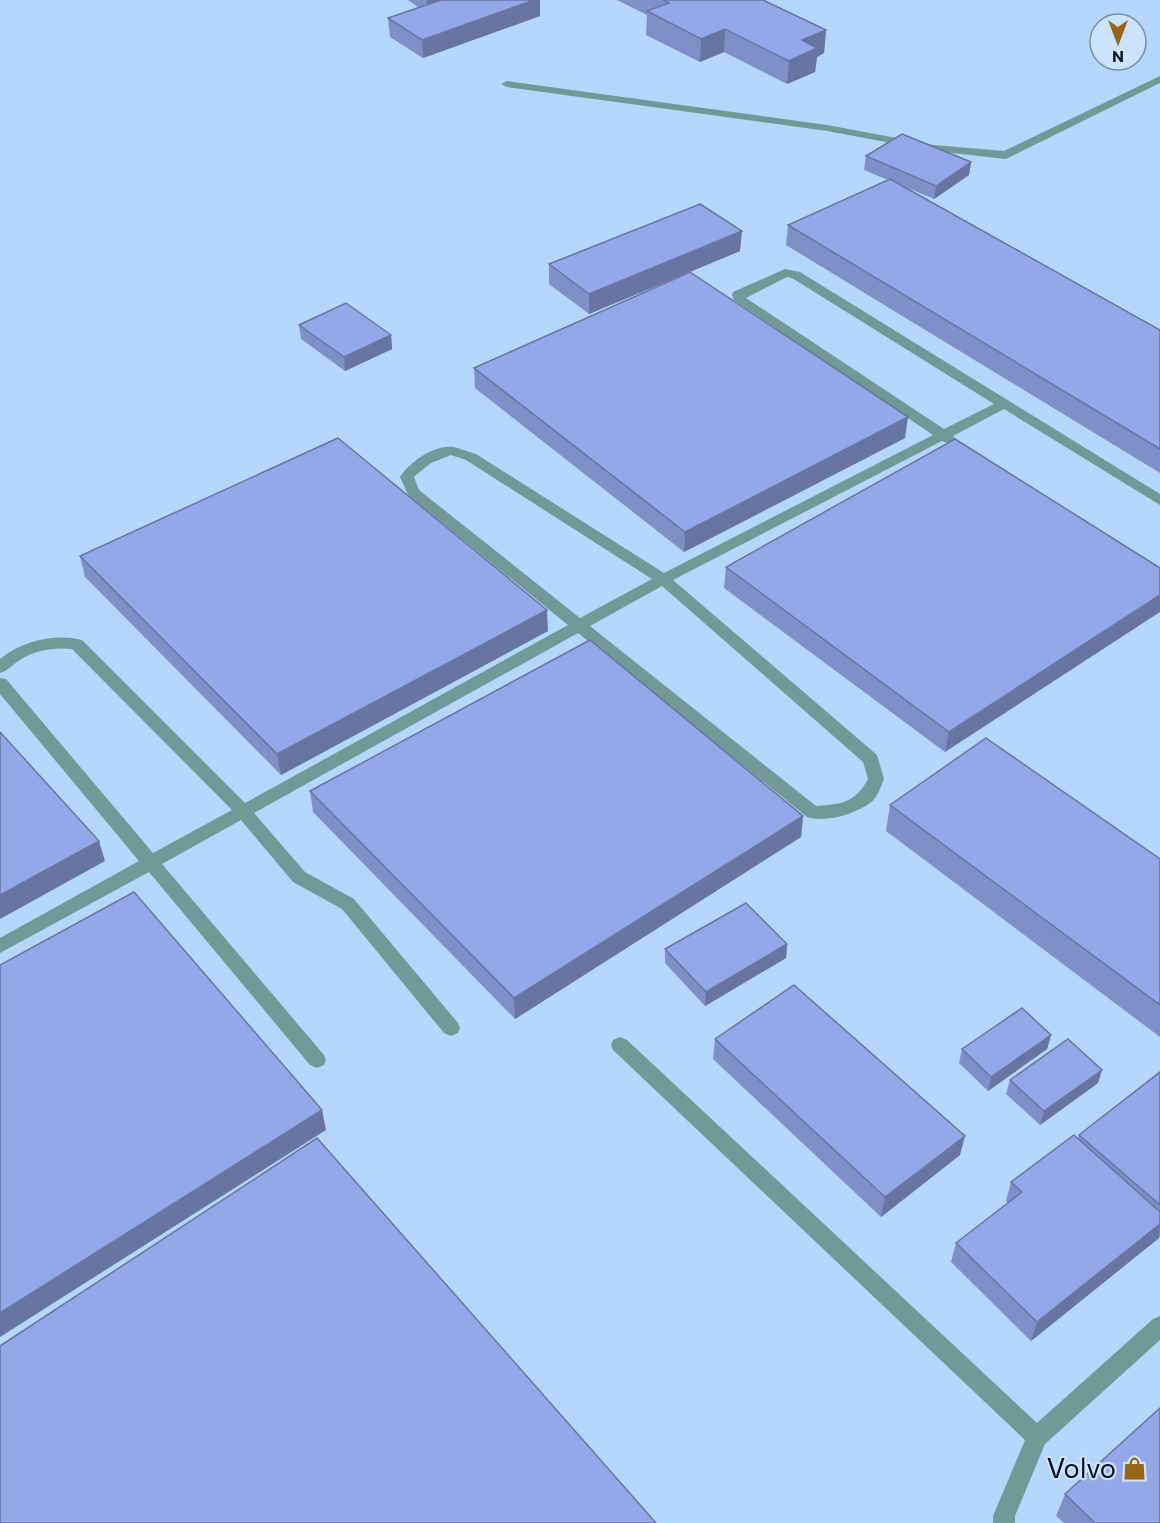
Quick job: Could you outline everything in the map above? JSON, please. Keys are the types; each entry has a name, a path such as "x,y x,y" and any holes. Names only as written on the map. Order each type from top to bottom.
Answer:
{"lane":[{"path":"507,84 827,128 934,148 1006,155 1160,79"},
{"path":"963,448 740,300 738,295 785,273 796,275 1160,500"},
{"path":"0,946 663,579 1006,403"},
{"path":"451,451 471,457 663,579 871,759 876,779 866,798 840,810 813,813 413,492 407,477 411,470 439,453 451,451"},
{"path":"0,668 9,658 45,644 76,644 243,811 299,877 348,904 451,1028"},
{"path":"0,683 317,1060"},
{"path":"620,1045 1037,1437"},
{"path":"1004,1523 1004,1516 1037,1437 1160,1326"}],"building":[{"path":"441,0 534,0 422,40 388,18"},
{"path":"663,0 763,0 826,30 802,40 817,48 789,61 725,29 701,39 647,11 669,3"},
{"path":"902,134 971,162 936,186 866,156"},
{"path":"890,179 1160,330 1160,449 788,225"},
{"path":"700,204 742,231 589,294 549,264"},
{"path":"690,272 908,417 685,532 474,368"},
{"path":"346,303 391,335 344,357 299,325"},
{"path":"338,438 547,610 277,754 80,556"},
{"path":"955,439 1160,568 1160,595 949,732 726,567"},
{"path":"590,640 803,816 514,998 310,791"},
{"path":"0,732 99,841 0,895"},
{"path":"986,738 1160,859 1160,1005 890,805"},
{"path":"134,892 322,1110 0,1313 0,965"},
{"path":"746,903 787,944 706,992 665,949"},
{"path":"794,985 965,1136 885,1197 715,1039"},
{"path":"1022,1008 1051,1035 991,1077 962,1049"},
{"path":"1068,1039 1102,1070 1044,1111 1010,1080"},
{"path":"1160,1072 1160,1205 1079,1135"},
{"path":"1074,1135 1160,1212 1160,1224 1037,1322 956,1243 1022,1192 1011,1182"},
{"path":"317,1138 656,1523 0,1523 0,1346"},
{"name":"Volvo","path":"1160,1408 1160,1523 1095,1523 1065,1494"}],"place":[{"name":"Volvo","path":"1134,1469"}]}
